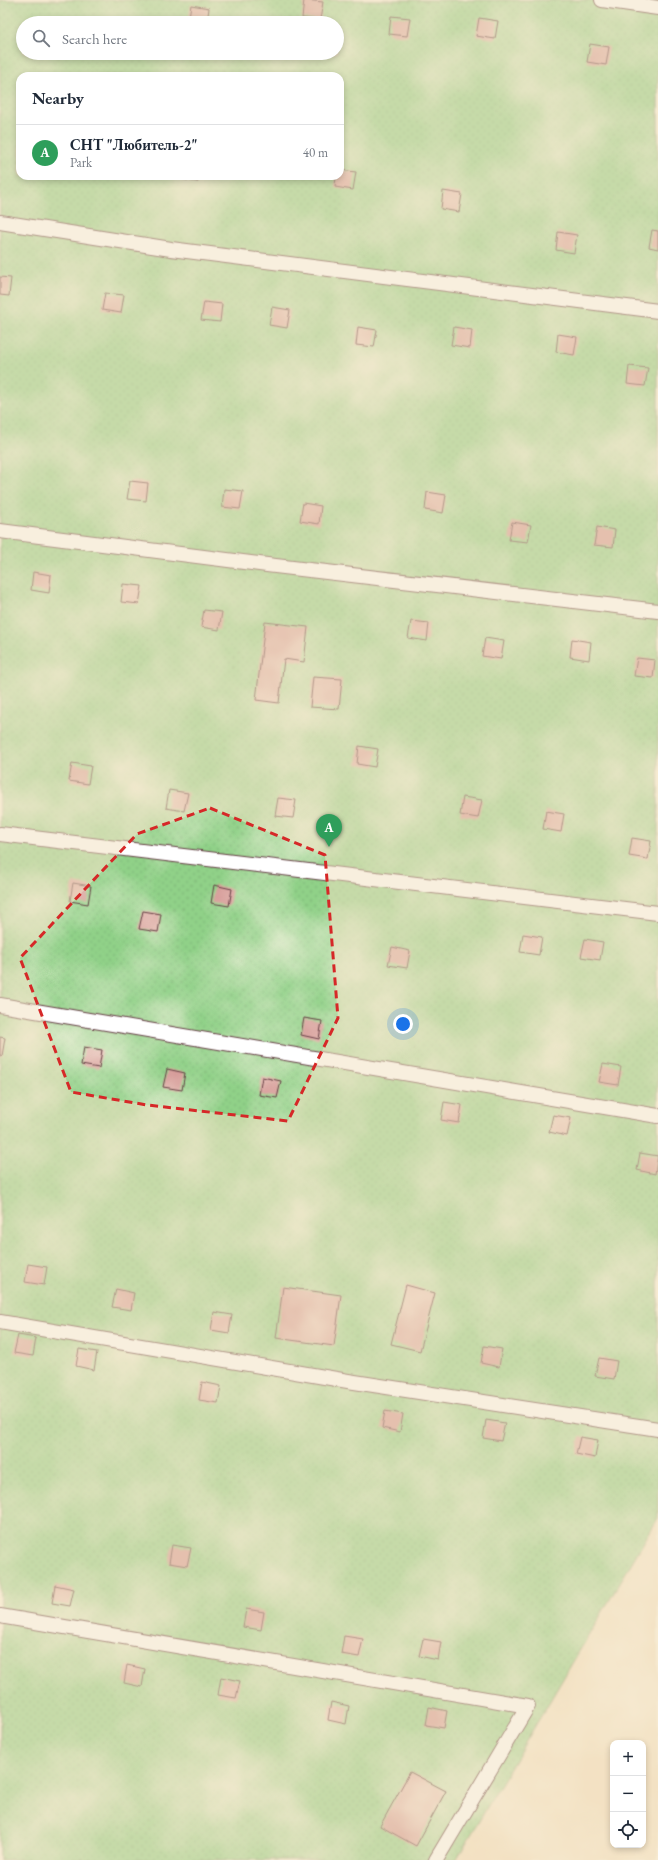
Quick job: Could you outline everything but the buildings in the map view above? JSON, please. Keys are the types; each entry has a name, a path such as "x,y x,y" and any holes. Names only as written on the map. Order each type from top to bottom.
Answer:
{"lane":[{"path":"602,0 658,8"},
{"path":"0,222 171,249 658,311"},
{"path":"0,531 267,565 658,611"},
{"path":"0,834 658,913"},
{"path":"0,1005 658,1116"},
{"path":"0,1322 348,1381 658,1430"},
{"path":"0,1616 528,1706 436,1860"}],"highlighted area":[{"path":"210,808 325,855 338,1018 288,1121 147,1105 71,1092 20,958 137,834"}],"green space":[{"path":"0,0 658,0 658,1518 456,1860 0,1860"}],"place":[{"name":"СНТ \"Любитель-2\"","path":"329,847"}]}
